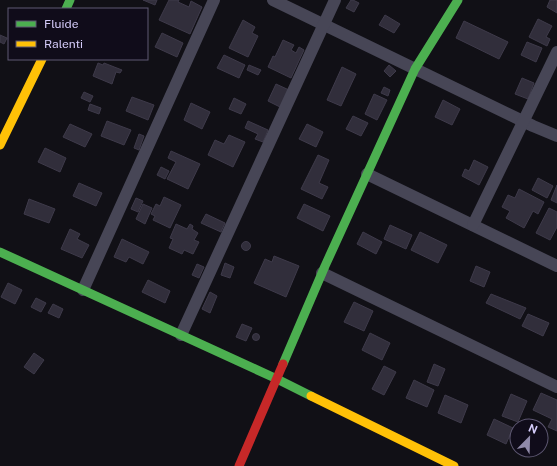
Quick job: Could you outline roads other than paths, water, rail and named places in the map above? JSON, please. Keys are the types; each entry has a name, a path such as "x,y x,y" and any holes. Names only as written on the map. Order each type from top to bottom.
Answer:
{"street":[{"path":"83,290 214,0"},
{"path":"273,0 557,136"},
{"path":"180,335 335,0"},
{"path":"239,466 322,273 415,69 458,0"},
{"path":"473,225 557,52"},
{"path":"0,145 42,60"},
{"path":"367,174 557,266"},
{"path":"0,252 277,379 454,466"},
{"path":"322,273 557,386"}]}
